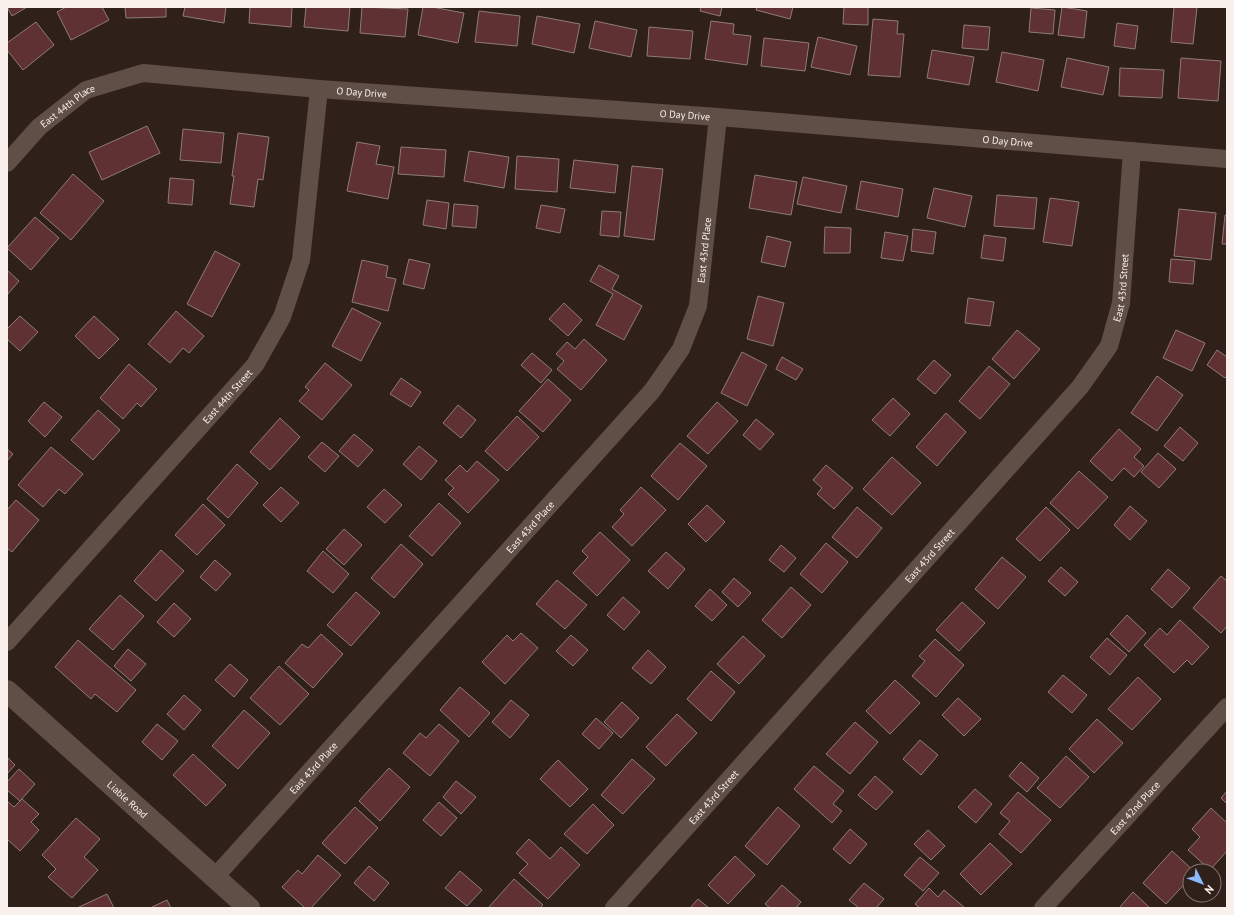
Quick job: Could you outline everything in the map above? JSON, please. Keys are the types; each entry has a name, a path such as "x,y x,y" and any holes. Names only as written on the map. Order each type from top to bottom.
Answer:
{"street":[{"name":"O Day Drive","path":"143,73 319,89 718,117 1227,159"},
{"name":"East 44th Place","path":"7,163 39,127 86,90 143,73"},
{"name":"East 44th Street","path":"7,642 255,365 282,317 301,260 319,89"},
{"name":"East 43rd Place","path":"215,876 652,391 681,349 698,306 718,117"},
{"name":"East 43rd Street","path":"614,908 1080,387 1109,346 1121,304 1132,151"},
{"name":"Liable Road","path":"7,690 249,908"},
{"name":"East 42nd Place","path":"1043,908 1227,707"}],"building":[{"path":"7,7 27,7 12,16"},
{"path":"66,7 102,7 109,20 71,40 57,12"},
{"path":"125,7 166,7 166,17 126,18"},
{"path":"185,7 226,7 224,23 183,16"},
{"path":"250,7 292,7 291,27 249,23"},
{"path":"306,7 350,7 348,31 304,27"},
{"path":"362,7 408,9 405,37 360,33"},
{"path":"423,7 432,7 464,13 458,43 418,35"},
{"path":"701,7 722,7 720,16 700,11"},
{"path":"757,7 793,7 790,19 756,10"},
{"path":"844,7 868,7 868,25 843,24"},
{"path":"1062,7 1087,11 1084,38 1058,35"},
{"path":"1174,7 1197,7 1193,44 1171,42"},
{"path":"1031,8 1055,10 1053,34 1029,32"},
{"path":"479,11 520,16 517,46 475,42"},
{"path":"537,16 580,24 574,53 532,44"},
{"path":"873,19 898,21 897,34 904,34 900,77 868,75"},
{"path":"595,21 637,30 631,57 589,48"},
{"path":"711,21 734,24 733,34 751,36 747,65 705,59"},
{"path":"36,22 54,45 23,70 7,50 7,43"},
{"path":"1117,23 1138,26 1135,49 1114,46"},
{"path":"964,25 990,27 988,50 962,48"},
{"path":"649,27 693,31 690,59 647,56"},
{"path":"818,37 857,46 850,75 811,67"},
{"path":"764,38 809,43 805,71 761,66"},
{"path":"932,50 974,57 969,85 927,78"},
{"path":"1002,52 1044,60 1038,91 996,82"},
{"path":"1067,58 1109,67 1103,95 1061,87"},
{"path":"1181,58 1221,61 1218,101 1178,98"},
{"path":"1120,68 1164,70 1162,98 1119,96"},
{"path":"147,126 160,153 102,180 89,152"},
{"path":"183,129 224,133 221,163 180,160"},
{"path":"238,133 269,137 263,180 258,179 254,207 230,204"},
{"path":"357,142 380,146 376,164 394,167 388,199 347,191"},
{"path":"401,147 446,150 444,177 398,174"},
{"path":"469,151 509,157 504,188 464,181"},
{"path":"517,156 559,159 557,192 515,189"},
{"path":"574,160 618,165 615,193 570,188"},
{"path":"632,166 663,169 654,240 624,236"},
{"path":"73,174 104,201 71,240 40,213"},
{"path":"755,175 797,182 791,215 749,208"},
{"path":"803,177 847,186 841,213 797,204"},
{"path":"170,178 194,180 192,205 168,203"},
{"path":"861,181 903,189 898,217 856,209"},
{"path":"934,188 972,196 965,227 927,218"},
{"path":"997,195 1037,198 1034,229 994,226"},
{"path":"1050,198 1079,202 1072,246 1043,242"},
{"path":"427,200 449,203 446,229 423,225"},
{"path":"454,204 478,206 476,228 452,226"},
{"path":"541,205 565,209 560,233 536,228"},
{"path":"1179,209 1216,213 1211,260 1174,256"},
{"path":"602,211 621,212 619,237 600,235"},
{"path":"1225,215 1227,215 1227,244 1222,244"},
{"path":"35,217 59,238 31,270 7,248"},
{"path":"825,227 851,228 850,253 824,253"},
{"path":"913,229 936,232 933,254 911,251"},
{"path":"885,232 908,236 903,261 881,258"},
{"path":"984,235 1006,238 1003,261 981,258"},
{"path":"767,236 791,242 785,267 761,262"},
{"path":"215,251 240,264 212,317 187,304"},
{"path":"409,259 430,264 424,289 403,284"},
{"path":"1171,259 1195,261 1193,284 1169,282"},
{"path":"362,260 388,266 386,277 396,279 388,311 352,302"},
{"path":"599,265 619,276 612,289 642,306 624,340 596,325 613,294 590,281"},
{"path":"7,270 19,281 7,295"},
{"path":"758,296 784,303 773,346 747,339"},
{"path":"968,298 994,302 990,326 965,323"},
{"path":"564,303 582,320 568,336 549,319"},
{"path":"352,308 381,323 361,361 332,346"},
{"path":"176,311 204,336 189,353 183,348 170,363 148,344"},
{"path":"20,316 38,332 20,351 7,339 7,329"},
{"path":"94,316 119,339 99,359 75,336"},
{"path":"1017,330 1040,349 1014,379 992,359"},
{"path":"1176,330 1205,343 1192,371 1163,358"},
{"path":"584,339 607,360 581,390 557,369 564,361 556,354 567,342 575,349"},
{"path":"1217,350 1227,357 1227,376 1225,378 1207,365"},
{"path":"742,352 767,365 747,406 721,393"},
{"path":"532,353 552,370 541,383 521,365"},
{"path":"782,357 803,369 796,380 776,369"},
{"path":"934,360 951,375 935,394 917,379"},
{"path":"325,363 352,385 322,420 299,401 309,390 305,387"},
{"path":"129,364 157,389 141,407 137,403 123,419 100,398"},
{"path":"989,366 1010,384 980,419 959,401"},
{"path":"1157,376 1183,395 1157,431 1131,413"},
{"path":"401,378 421,392 411,407 390,394"},
{"path":"548,379 571,400 543,432 519,411"},
{"path":"893,398 910,414 890,436 872,420"},
{"path":"44,402 62,417 45,437 28,421"},
{"path":"717,402 738,421 708,454 687,436"},
{"path":"458,405 476,420 461,438 443,423"},
{"path":"98,410 120,430 93,460 71,440"},
{"path":"946,413 966,432 937,466 916,447"},
{"path":"517,416 539,437 507,471 485,451"},
{"path":"280,418 300,437 270,470 250,452"},
{"path":"756,419 774,434 760,450 743,435"},
{"path":"1180,427 1198,443 1183,461 1164,446"},
{"path":"1119,429 1141,449 1134,457 1144,466 1134,477 1124,468 1112,481 1090,461"},
{"path":"354,434 373,450 358,467 339,451"},
{"path":"322,442 339,456 325,472 308,457"},
{"path":"680,443 707,466 678,500 651,476"},
{"path":"419,446 437,461 421,480 403,464"},
{"path":"51,447 83,474 65,494 59,489 43,507 18,485"},
{"path":"7,449 13,454 7,461"},
{"path":"1158,453 1176,469 1159,488 1141,472"},
{"path":"892,457 921,483 892,515 863,489"},
{"path":"477,461 499,480 468,513 448,494 454,488 445,480 460,465 467,472"},
{"path":"237,464 258,483 228,518 207,499"},
{"path":"826,465 853,488 834,509 817,494 822,488 813,480"},
{"path":"1079,471 1108,497 1078,529 1050,503"},
{"path":"281,487 299,503 281,522 263,505"},
{"path":"641,487 666,510 632,546 612,527 624,514 620,510"},
{"path":"384,489 402,505 385,523 367,507"},
{"path":"16,500 39,520 12,552 7,548 7,510"},
{"path":"439,503 461,523 432,556 409,536"},
{"path":"203,504 225,525 197,555 175,535"},
{"path":"707,505 725,522 706,542 688,524"},
{"path":"1130,506 1147,521 1130,540 1114,525"},
{"path":"857,507 882,528 857,558 832,537"},
{"path":"1046,507 1070,530 1040,561 1016,539"},
{"path":"344,529 362,545 344,565 326,549"},
{"path":"600,532 630,560 597,596 573,573 588,557 582,551"},
{"path":"826,543 848,562 822,593 800,574"},
{"path":"401,544 423,564 394,598 371,578"},
{"path":"781,545 796,558 784,572 769,560"},
{"path":"161,550 184,571 156,601 134,581"},
{"path":"323,551 349,574 333,593 307,571"},
{"path":"666,552 685,569 668,589 648,571"},
{"path":"1002,557 1026,577 998,609 975,589"},
{"path":"215,560 231,574 216,591 200,577"},
{"path":"1061,567 1078,582 1065,596 1048,581"},
{"path":"1168,569 1190,588 1172,608 1151,589"},
{"path":"1221,576 1227,581 1227,626 1221,633 1193,608"},
{"path":"734,578 751,593 738,607 722,592"},
{"path":"557,580 587,605 565,629 536,604"},
{"path":"791,587 811,605 782,638 762,620"},
{"path":"710,589 727,605 712,621 695,606"},
{"path":"356,592 380,613 351,646 327,625"},
{"path":"120,595 144,616 113,650 89,629"},
{"path":"623,597 640,612 624,630 607,615"},
{"path":"962,602 985,623 959,651 936,630"},
{"path":"174,603 191,619 174,637 157,622"},
{"path":"1127,615 1146,633 1129,652 1110,634"},
{"path":"1180,620 1209,647 1192,665 1187,660 1174,673 1144,645 1160,628 1167,635"},
{"path":"521,633 538,648 505,684 482,662 507,635 513,641"},
{"path":"321,634 343,654 313,688 285,663 302,644 308,648"},
{"path":"571,635 588,650 573,666 556,651"},
{"path":"743,636 765,656 739,684 717,664"},
{"path":"1107,638 1127,655 1110,675 1090,657"},
{"path":"935,639 964,665 936,697 912,676 925,661 919,656"},
{"path":"78,640 136,690 117,712 95,694 91,699 55,667"},
{"path":"128,649 146,664 131,681 114,666"},
{"path":"648,650 666,667 651,684 632,668"},
{"path":"230,664 248,680 234,697 215,680"},
{"path":"279,666 309,694 280,725 250,698"},
{"path":"711,671 735,692 711,721 687,699"},
{"path":"1063,675 1087,695 1072,713 1048,692"},
{"path":"1138,677 1161,699 1132,730 1108,709"},
{"path":"895,680 920,703 890,734 866,711"},
{"path":"460,687 490,713 469,737 440,710"},
{"path":"184,695 201,710 184,730 167,714"},
{"path":"958,698 981,719 964,736 942,715"},
{"path":"511,700 529,715 510,738 492,722"},
{"path":"622,702 639,718 621,738 604,722"},
{"path":"244,710 270,733 238,769 212,746"},
{"path":"677,714 697,733 666,766 646,747"},
{"path":"596,718 613,733 599,749 582,734"},
{"path":"1097,719 1123,743 1094,773 1069,749"},
{"path":"855,722 878,742 850,774 826,754"},
{"path":"157,724 178,741 162,760 142,742"},
{"path":"439,724 459,741 430,776 403,753 420,733 426,738"},
{"path":"920,740 938,755 921,775 903,759"},
{"path":"193,754 226,785 206,806 173,775"},
{"path":"1066,756 1089,777 1060,808 1037,788"},
{"path":"7,757 15,765 7,774"},
{"path":"632,759 655,779 623,814 601,795"},
{"path":"558,760 588,789 570,807 540,779"},
{"path":"1021,762 1039,778 1027,792 1009,776"},
{"path":"814,766 844,791 833,804 842,811 832,823 794,789"},
{"path":"389,768 410,787 380,821 359,801"},
{"path":"19,769 35,784 20,801 7,790 7,782"},
{"path":"875,776 893,792 876,810 858,795"},
{"path":"456,781 476,797 461,814 443,797"},
{"path":"975,789 992,804 976,823 958,807"},
{"path":"1227,791 1227,804 1221,798"},
{"path":"1018,792 1051,820 1021,853 999,834 1010,821 1000,813"},
{"path":"22,799 39,814 31,822 39,830 20,851 7,839 7,801 14,807"},
{"path":"439,802 457,818 441,836 423,820"},
{"path":"593,804 614,825 587,854 564,834"},
{"path":"355,807 378,828 345,864 322,843"},
{"path":"778,807 800,826 767,865 745,846"},
{"path":"1211,808 1227,823 1227,851 1216,863 1202,863 1188,850 1200,837 1192,829"},
{"path":"76,818 100,839 84,857 98,870 72,898 48,877 56,869 42,855"},
{"path":"850,829 867,844 850,864 833,849"},
{"path":"928,830 945,846 931,860 914,844"},
{"path":"529,839 550,859 561,847 580,865 548,899 519,873 528,864 516,853"},
{"path":"990,843 1012,864 981,895 960,874"},
{"path":"1172,851 1185,863 1182,863 1182,887 1166,904 1143,883"},
{"path":"318,855 341,875 311,908 305,908 282,887 298,870 302,874"},
{"path":"735,856 755,875 728,904 708,885"},
{"path":"920,857 939,873 923,891 904,875"},
{"path":"369,866 389,883 374,901 354,883"},
{"path":"460,871 482,890 467,906 445,888"},
{"path":"514,879 543,905 540,908 488,908"},
{"path":"864,883 884,899 876,908 859,908 849,900"},
{"path":"782,885 801,902 796,908 770,908 765,904"},
{"path":"929,888 938,897 944,890 965,908 920,908 915,904"},
{"path":"1133,892 1150,908 1119,908"},
{"path":"107,894 114,908 77,908"},
{"path":"698,899 709,908 690,908"},
{"path":"167,900 171,908 150,908"}]}
